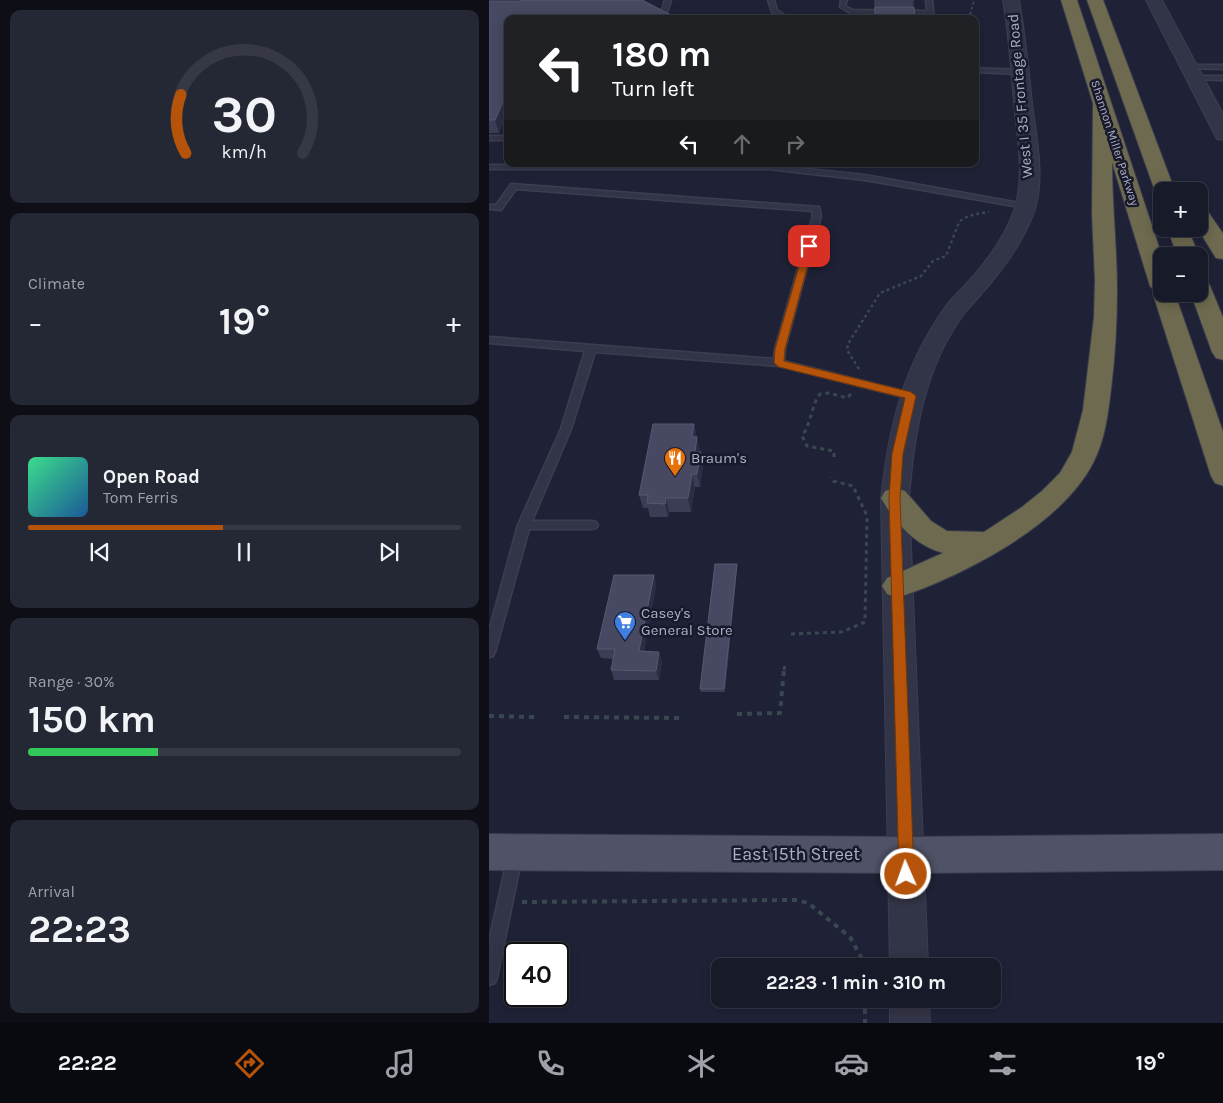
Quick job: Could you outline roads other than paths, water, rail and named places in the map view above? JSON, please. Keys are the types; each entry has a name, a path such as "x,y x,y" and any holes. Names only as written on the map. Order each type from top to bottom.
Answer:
{"highway":[{"name":"Shannon Miller Parkway","path":"1069,0 1153,261"},
{"name":"Shannon Miller Parkway","path":"1095,0 1162,182"},
{"path":"897,586 993,540 1023,523 1048,502 1070,479 1085,455 1093,425 1103,354 1106,290 1102,216 1102,101"},
{"path":"1144,135 1178,182"},
{"path":"1208,228 1223,253"},
{"path":"1167,302 1223,476"},
{"path":"1205,302 1223,352"},
{"path":"895,498 916,525 930,537 951,545 968,545 993,540"}],"main road":[{"name":"East 15th Street","path":"503,852 906,855 1223,852"}],"street":[{"name":"West I 35 Frontage Road","path":"909,958 895,498 898,454 911,396 935,341 956,309 993,266 1016,227 1025,206 1028,160 1017,30 1011,0"},
{"path":"1153,0 1223,135"},
{"path":"909,1008 910,1023"}],"lane":[{"path":"663,15 668,0"},
{"path":"771,0 774,11 780,15"},
{"path":"844,0 842,6 851,12 910,15"},
{"path":"929,0 930,15"},
{"path":"1191,72 1223,67"},
{"path":"979,70 1020,72"},
{"path":"1191,72 1223,78"},
{"path":"489,138 504,138"},
{"path":"489,166 504,166"},
{"path":"811,167 851,172 1025,206"},
{"path":"489,207 499,208 514,186 816,209 817,216 780,349 779,363"},
{"path":"489,340 779,363 911,396"},
{"path":"489,652 524,525 567,430 591,348"},
{"path":"524,525 592,525"},
{"path":"489,977 503,852"}],"place":[{"name":"Braum's","path":"675,477"},
{"name":"Casey's General Store","path":"625,641"}]}
